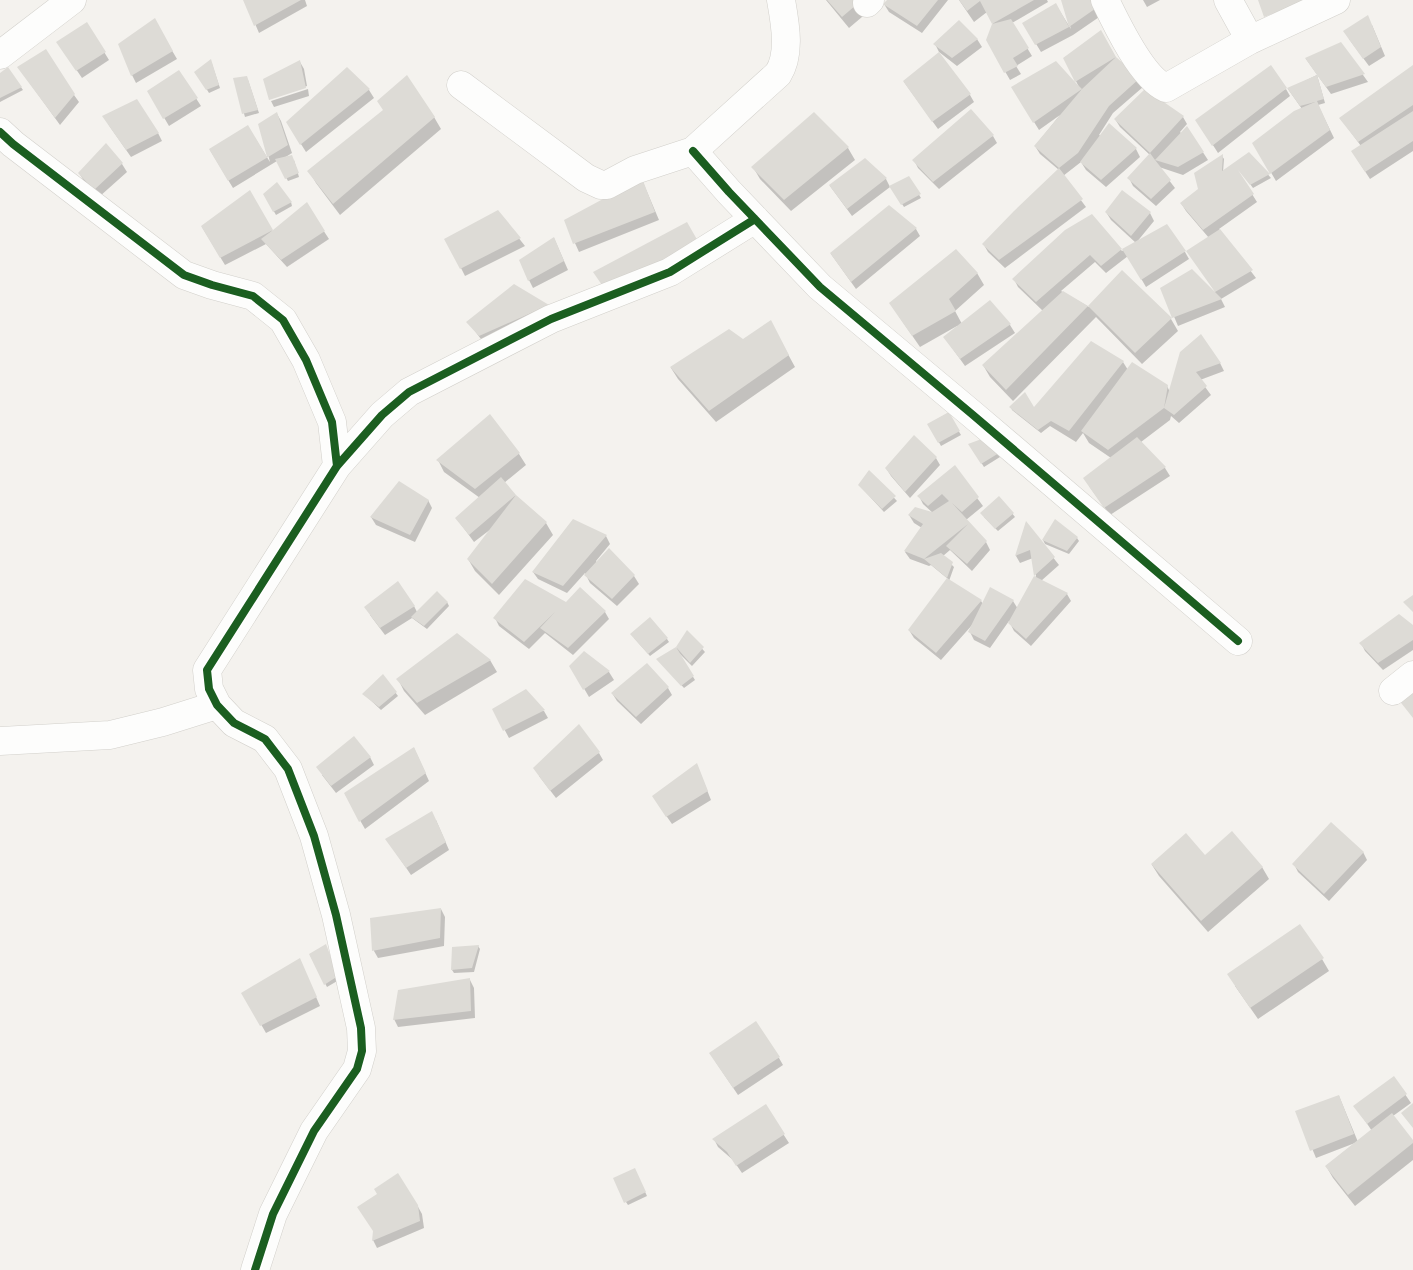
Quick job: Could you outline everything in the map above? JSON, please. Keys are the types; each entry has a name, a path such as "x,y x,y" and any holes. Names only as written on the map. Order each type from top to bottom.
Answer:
{"street":[{"path":"0,55 72,0"},
{"path":"461,85 586,178 601,185 607,184 635,170 693,151 764,88 783,67 785,59 785,30 781,0"},
{"path":"1104,0 1127,44 1154,80 1166,88 1250,40 1336,0"},
{"path":"1228,0 1250,40"},
{"path":"0,132 184,275 212,286 253,296 283,320 306,360 332,422 337,466"},
{"path":"693,151 716,178 820,287 973,414 1238,641"},
{"path":"255,1270 273,1214 314,1132 357,1069 362,1050 360,1028 336,915 314,836 288,769 265,739 234,723 217,705 210,689 207,670 337,466 382,415 409,392 550,319 670,272 755,219"},
{"path":"0,741 110,735 163,722 217,705"}],"building":[{"path":"243,0 301,0 254,26"},
{"path":"827,0 862,0 842,17"},
{"path":"887,0 938,0 917,26 883,4"},
{"path":"959,0 1034,0 992,24 980,1 967,11"},
{"path":"1061,0 1099,0 1102,4 1069,27"},
{"path":"1258,0 1311,0 1264,17"},
{"path":"1056,3 1069,27 1035,45 1022,23"},
{"path":"1368,15 1381,47 1363,59 1343,31"},
{"path":"155,18 173,51 131,76 118,44"},
{"path":"1011,19 1029,48 1013,58 1018,66 1004,73 986,40 992,24"},
{"path":"959,20 978,39 952,58 933,44"},
{"path":"87,22 106,52 76,71 56,42"},
{"path":"1101,30 1116,57 1075,82 1063,58"},
{"path":"1341,42 1365,74 1326,87 1305,58"},
{"path":"46,49 75,94 55,118 17,67"},
{"path":"939,52 971,94 932,122 903,81"},
{"path":"1116,57 1140,78 1109,106 1078,153 1059,168 1034,146 1082,89"},
{"path":"211,59 219,85 206,90 194,72"},
{"path":"300,60 306,88 269,100 263,79"},
{"path":"1056,61 1082,89 1033,123 1011,87"},
{"path":"1271,65 1287,88 1212,146 1195,120"},
{"path":"1413,65 1413,105 1358,142 1339,118"},
{"path":"8,67 22,87 0,98 0,73"},
{"path":"347,67 370,89 300,145 286,122"},
{"path":"179,70 198,98 163,119 147,91"},
{"path":"407,75 435,117 333,204 307,171 383,110 377,101"},
{"path":"1317,75 1324,99 1317,101 1330,130 1270,174 1252,143 1294,111 1315,102 1300,106 1287,88"},
{"path":"247,76 258,110 242,114 233,78"},
{"path":"1145,89 1184,116 1150,153 1114,119"},
{"path":"137,99 159,133 126,150 102,116"},
{"path":"971,109 994,135 933,182 912,160"},
{"path":"1413,111 1413,141 1365,172 1351,151"},
{"path":"277,112 288,145 228,181 209,149 248,125 267,157 258,124"},
{"path":"814,112 849,147 784,200 751,167"},
{"path":"1109,123 1137,148 1101,180 1080,162"},
{"path":"1187,126 1204,152 1178,167 1155,160"},
{"path":"106,143 123,163 94,190 78,173"},
{"path":"1249,152 1270,174 1250,185 1238,170 1254,194 1203,230 1180,203 1198,189 1194,173 1223,154 1222,171"},
{"path":"1150,153 1171,180 1151,199 1127,178"},
{"path":"292,155 299,173 285,179 275,159"},
{"path":"865,158 887,178 847,209 829,185"},
{"path":"1059,168 1083,199 999,260 982,244"},
{"path":"909,176 921,194 901,205 889,186"},
{"path":"642,178 655,212 573,244 564,220"},
{"path":"277,182 292,202 273,212 263,194"},
{"path":"250,190 273,230 220,258 201,226"},
{"path":"1122,190 1151,212 1131,236 1105,212"},
{"path":"307,202 325,231 281,260 261,239"},
{"path":"889,205 917,228 851,282 830,253"},
{"path":"498,210 521,238 460,269 444,239"},
{"path":"1092,214 1122,249 1101,266 1090,255 1036,302 1012,279 1065,230"},
{"path":"687,222 699,243 604,288 593,272"},
{"path":"1167,224 1186,251 1141,280 1122,249"},
{"path":"1220,229 1253,270 1215,292 1186,251"},
{"path":"554,237 564,261 528,281 519,260"},
{"path":"956,249 978,273 949,299 956,311 912,336 889,303"},
{"path":"1192,269 1222,299 1172,318 1160,288"},
{"path":"1122,270 1172,318 1135,353 1088,306"},
{"path":"514,284 549,305 479,336 466,322"},
{"path":"1063,291 1088,306 1006,390 982,365"},
{"path":"990,300 1011,324 960,359 943,337"},
{"path":"771,320 789,355 709,411 670,367 729,329 743,339"},
{"path":"1201,334 1221,363 1196,372 1207,386 1174,415 1164,408 1180,352"},
{"path":"1091,341 1124,361 1069,431 1051,421 1038,430 1009,407 1025,392 1034,407"},
{"path":"1132,362 1168,385 1164,408 1108,450 1081,431"},
{"path":"949,412 960,431 938,443 927,424"},
{"path":"490,414 520,453 475,489 436,460"},
{"path":"914,435 937,457 905,492 885,468"},
{"path":"987,437 999,453 981,464 968,444"},
{"path":"1137,437 1166,467 1104,508 1083,478"},
{"path":"955,465 979,497 962,512 952,503 987,541 967,564 946,546 968,524 924,559 904,551 923,524 908,515 915,507 932,512 949,501 942,494 928,506 917,496"},
{"path":"869,470 896,496 882,509 858,485"},
{"path":"501,477 516,495 469,535 455,518"},
{"path":"399,481 429,500 410,535 370,517"},
{"path":"516,495 547,522 492,584 467,559"},
{"path":"999,496 1014,513 995,529 980,513"},
{"path":"573,519 607,535 563,586 532,572"},
{"path":"1055,519 1078,537 1067,551 1042,540"},
{"path":"1026,521 1055,557 1034,576 1030,550 1015,556"},
{"path":"609,548 635,575 612,599 584,575"},
{"path":"941,553 953,562 947,578 924,559"},
{"path":"1034,576 1068,593 1026,639 1008,623"},
{"path":"947,578 982,600 936,653 908,630"},
{"path":"525,579 566,602 580,587 606,611 568,648 540,628 555,612 524,642 493,618"},
{"path":"398,581 415,606 380,628 364,607"},
{"path":"990,587 1014,600 985,641 968,632"},
{"path":"437,591 448,602 424,626 411,617"},
{"path":"1413,595 1413,612 1403,602"},
{"path":"1399,614 1413,625 1413,640 1378,663 1359,643"},
{"path":"650,617 668,638 648,654 630,634"},
{"path":"687,630 704,647 690,663 676,647"},
{"path":"457,633 491,660 417,703 396,679"},
{"path":"676,647 694,676 681,686 656,659"},
{"path":"584,651 610,671 583,690 569,666"},
{"path":"647,663 669,687 636,717 611,693"},
{"path":"383,674 397,692 379,707 362,694"},
{"path":"1413,687 1413,718 1398,699"},
{"path":"526,689 545,710 503,731 492,709"},
{"path":"579,724 600,752 550,791 533,768"},
{"path":"354,736 371,757 331,786 316,767"},
{"path":"414,747 426,773 359,822 344,793"},
{"path":"697,763 708,791 666,817 652,796"},
{"path":"432,811 446,842 406,868 385,839"},
{"path":"1331,822 1364,852 1324,894 1292,864"},
{"path":"1232,831 1263,867 1201,921 1151,864 1186,833 1205,855"},
{"path":"441,908 440,938 372,951 370,918"},
{"path":"1300,924 1324,958 1250,1008 1227,974"},
{"path":"326,944 338,976 324,985 309,954"},
{"path":"479,945 472,968 451,970 452,947"},
{"path":"300,958 317,997 260,1026 241,993"},
{"path":"470,978 471,1011 393,1020 398,990"},
{"path":"756,1021 780,1057 733,1088 709,1053"},
{"path":"1394,1076 1407,1094 1367,1124 1353,1106"},
{"path":"1339,1095 1354,1134 1310,1151 1295,1111"},
{"path":"1413,1103 1413,1128 1401,1113"},
{"path":"766,1104 785,1134 736,1166 727,1152 712,1139"},
{"path":"1392,1113 1413,1140 1413,1143 1348,1195 1325,1166"},
{"path":"635,1168 646,1192 624,1203 613,1178"},
{"path":"398,1173 418,1205 420,1221 372,1241 373,1231 357,1207 377,1194 374,1189"}],"cycle path":[{"path":"0,132 184,275 253,296 283,320 306,360 332,422 337,466"},
{"path":"693,151 729,192 820,287 1238,641"},
{"path":"255,1270 273,1214 314,1131 357,1069 362,1051 361,1028 336,915 314,836 288,769 265,739 234,723 217,705 209,689 207,670 337,466 382,415 409,392 551,319 670,272 755,219"}]}
